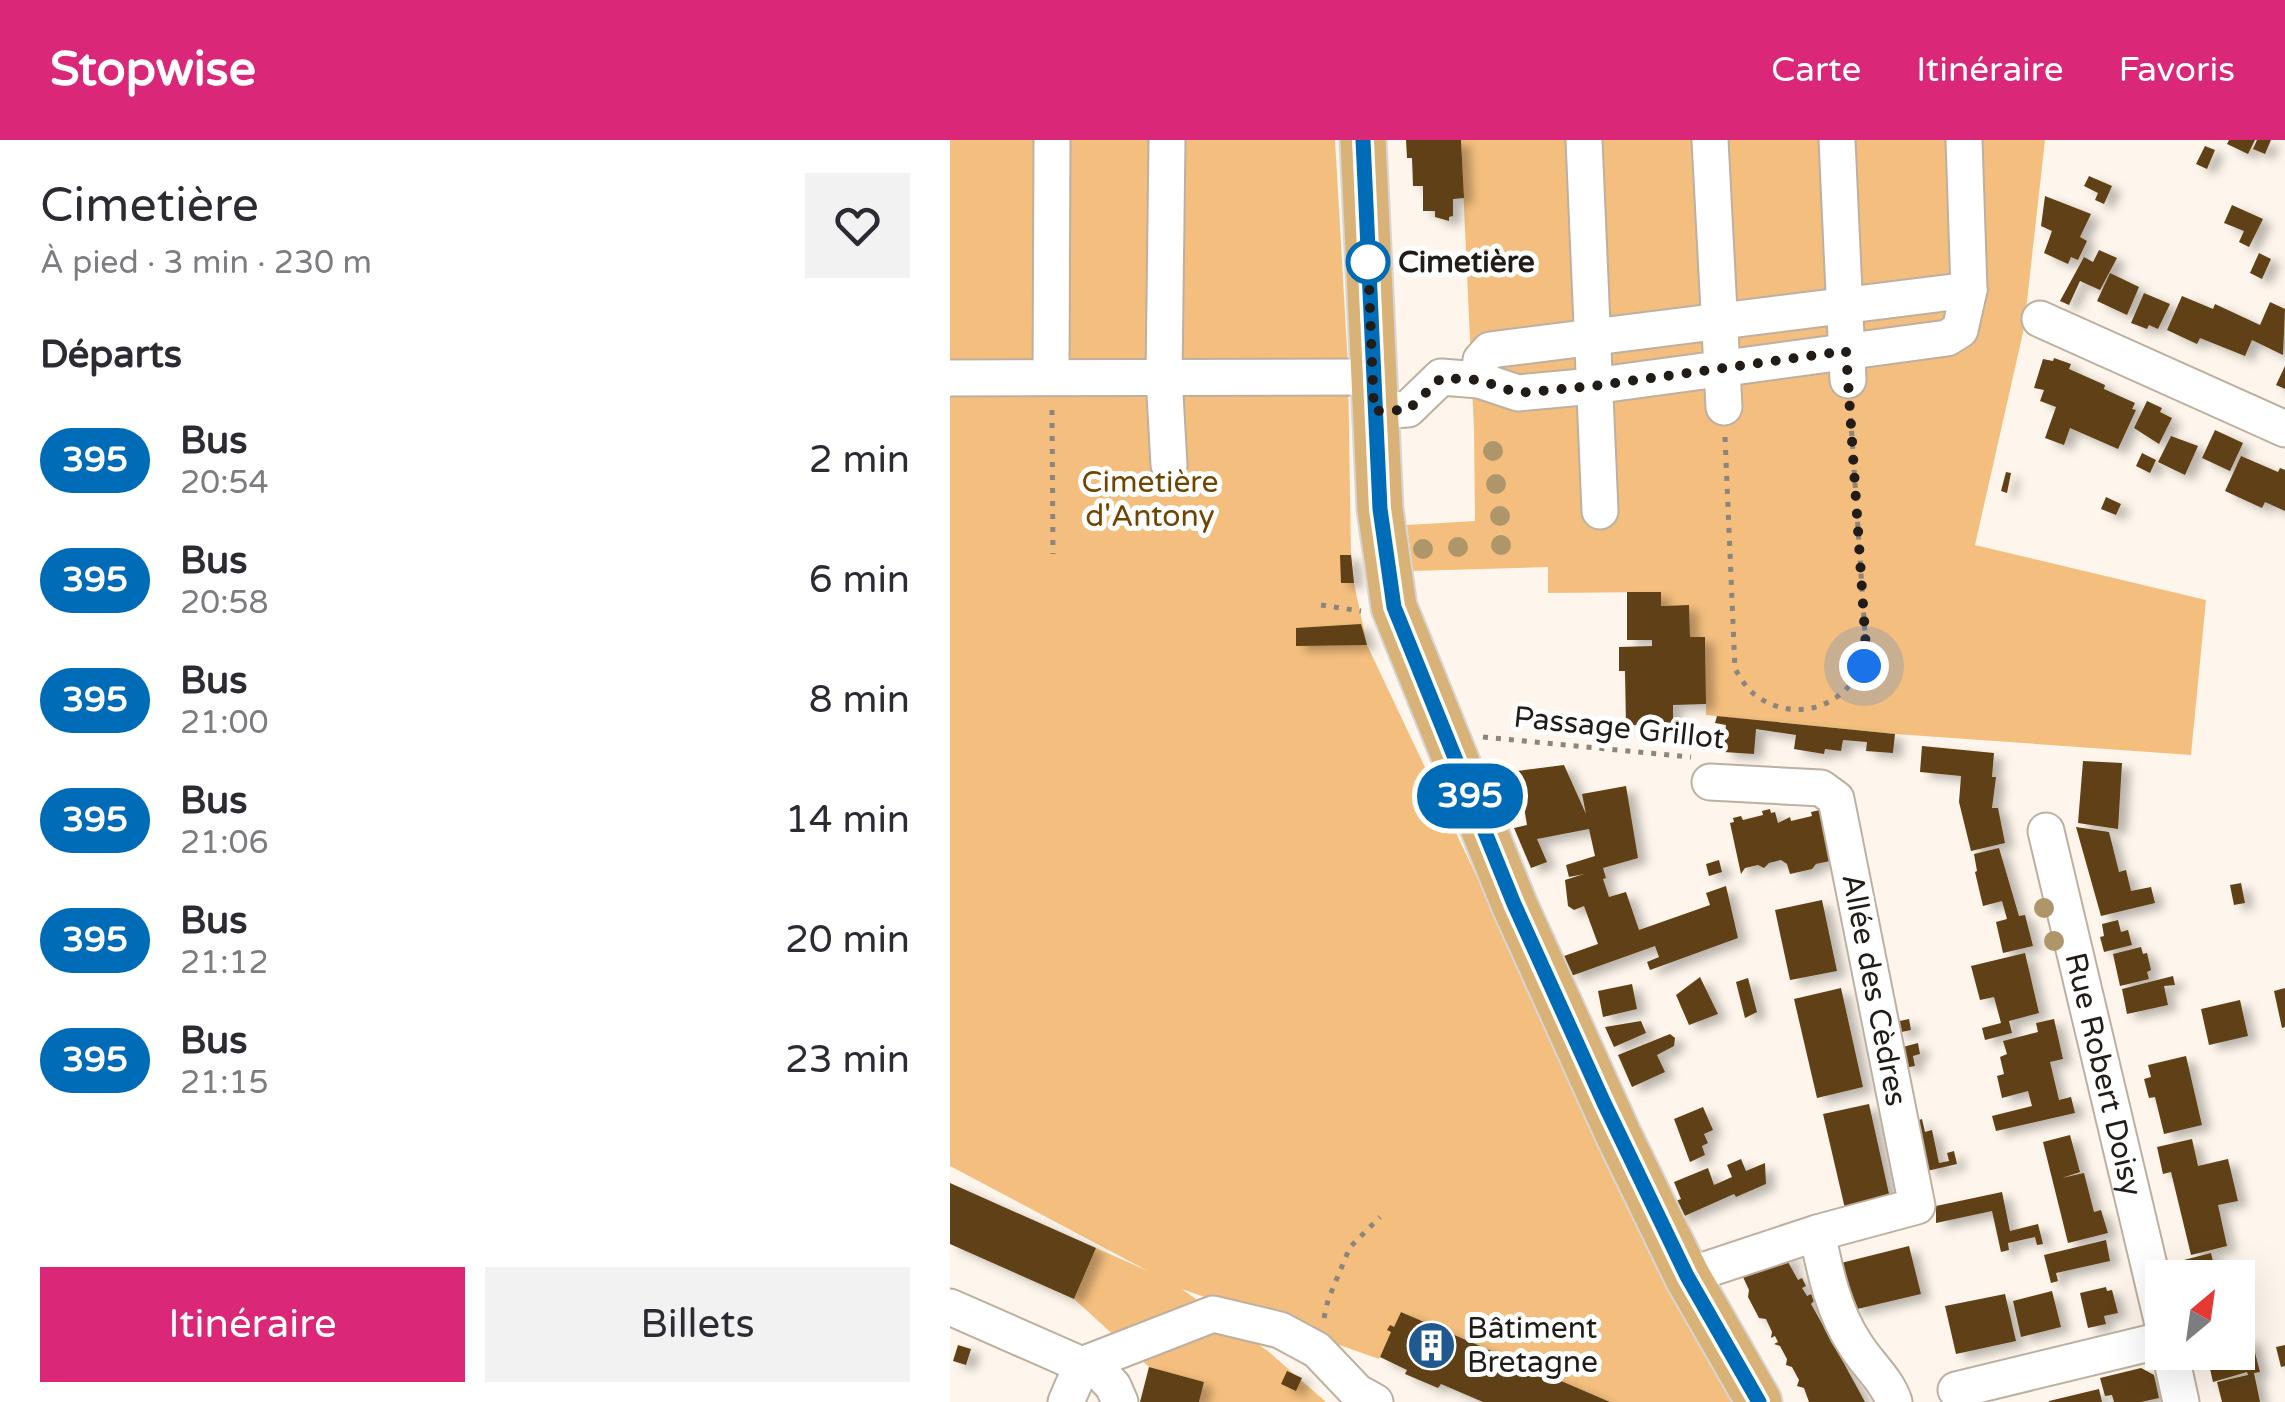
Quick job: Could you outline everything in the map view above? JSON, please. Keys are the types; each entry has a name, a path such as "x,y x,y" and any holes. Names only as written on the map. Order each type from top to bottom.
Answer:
{"main road":[{"path":"1363,140 1380,509 1390,596 1514,904 1687,1276 1759,1402"}],"street":[{"path":"1051,377 1052,140"},
{"path":"1168,140 1164,377 1169,465"},
{"path":"1584,140 1600,511"},
{"path":"1710,140 1724,407"},
{"path":"1837,140 1847,366"},
{"path":"950,378 1164,377 1374,394 1408,410 1441,378 1479,380 1518,393 1722,368 1847,366 1946,338 1960,330 1969,290 1964,140"},
{"path":"1479,380 1481,360 1490,350 1969,290"},
{"path":"2040,319 2285,429"},
{"name":"Allée des Cèdres","path":"1687,1276 1816,1233 1917,1206 1836,799 1822,788 1705,770"},
{"name":"Rue Robert Doisy","path":"2046,830 2148,1260"},
{"path":"1816,1233 1828,1286 1853,1342 1894,1402"},
{"path":"950,1307 1086,1364 1113,1386 1120,1402"},
{"path":"1066,1402 1086,1364 1213,1314 1280,1330 1317,1350 1356,1392 1374,1402"},
{"path":"1956,1390 2145,1344"},
{"path":"2174,1370 2181,1402"}],"path":[{"path":"1724,407 1734,669 1752,693 1778,708 1802,710 1838,700 1864,666 1866,649 1847,366"},
{"path":"1051,377 1053,554"},
{"name":"Passage Grillot","path":"1444,733 1705,770"},
{"path":"1317,1350 1328,1300 1350,1247 1380,1217"}],"green space":[{"name":"Cimetière d'Antony","path":"950,140 1335,140 1348,365 1351,555 1367,645 1668,1280 1740,1402 1610,1402 1401,1312 1379,1359 1182,1289 1269,1352 1326,1402 1199,1402 1204,1382 1149,1367 1074,1299 1096,1248 1148,1271 950,1166"},
{"path":"1461,140 2045,140 2024,328 1975,545 2206,600 2191,755 1895,734 1706,715 1705,637 1690,637 1689,605 1661,606 1660,592 1548,593 1548,567 1412,571 1407,525 1475,521"}],"building":[{"path":"1406,140 1461,140 1464,198 1453,199 1453,216 1449,221 1435,217 1435,211 1423,211 1423,186 1413,186 1412,158 1407,158"},
{"path":"2229,140 2255,140 2248,154 2227,144"},
{"path":"2257,140 2271,140 2265,154 2253,149"},
{"path":"2205,146 2215,150 2207,169 2196,164"},
{"path":"2089,176 2112,186 2104,204 2095,200 2098,193 2084,186"},
{"path":"2045,196 2091,214 2080,237 2087,241 2078,260 2071,257 2068,264 2044,253 2052,231 2041,226"},
{"path":"2232,205 2263,219 2249,247 2239,242 2244,231 2224,223"},
{"path":"2099,250 2117,258 2100,290 2080,281 2069,305 2060,301 2084,257 2093,262"},
{"path":"2259,253 2271,259 2262,279 2250,273"},
{"path":"2110,273 2139,287 2127,315 2097,301"},
{"path":"2144,293 2170,304 2158,329 2131,323"},
{"path":"2182,296 2213,309 2215,304 2260,325 2270,302 2285,309 2283,355 2252,340 2245,356 2200,338 2197,344 2167,330"},
{"path":"2043,359 2071,364 2069,369 2135,403 2132,409 2136,410 2118,449 2070,428 2064,445 2045,438 2056,407 2040,401 2044,390 2034,388"},
{"path":"2285,366 2285,389 2276,385"},
{"path":"2147,401 2172,418 2159,444 2134,428"},
{"path":"2215,430 2243,443 2230,471 2202,458"},
{"path":"2171,436 2198,446 2185,475 2158,462"},
{"path":"2142,453 2156,460 2150,473 2136,466"},
{"path":"2241,456 2278,472 2280,468 2285,470 2285,511 2265,502 2262,508 2225,491"},
{"path":"2006,472 2011,473 2007,493 2001,491"},
{"path":"2106,497 2121,504 2116,515 2101,509"},
{"path":"1340,555 1351,555 1354,583 1341,583"},
{"path":"1627,592 1661,592 1661,606 1689,605 1690,637 1705,637 1706,704 1673,705 1673,725 1626,725 1625,671 1619,671 1619,647 1652,646 1652,640 1627,640"},
{"path":"1361,624 1367,645 1296,646 1296,628"},
{"path":"1717,716 1895,734 1893,753 1866,751 1867,742 1843,740 1841,751 1825,749 1824,754 1794,749 1796,735 1756,729 1754,754 1724,752 1726,725 1715,723"},
{"path":"1922,746 1994,753 1992,808 1998,808 2005,843 1971,851 1959,802 1961,776 1920,772"},
{"path":"2083,761 2122,763 2118,829 2078,823"},
{"path":"1564,765 1586,814 1582,794 1626,786 1638,858 1603,868 1603,879 1609,897 1626,892 1639,930 1710,905 1706,893 1726,886 1738,938 1650,970 1647,962 1659,957 1655,946 1571,976 1564,956 1598,944 1584,906 1574,910 1568,906 1565,880 1584,874 1569,877 1566,865 1595,856 1589,829 1537,839 1547,862 1531,868 1514,828 1527,825 1522,795 1512,797 1501,773"},
{"path":"1770,809 1778,823 1790,817 1791,821 1812,816 1811,812 1820,810 1820,814 1825,813 1836,864 1816,864 1812,869 1790,874 1781,860 1764,868 1745,868 1741,874 1730,823 1733,818 1741,816 1743,820"},
{"path":"2076,827 2109,832 2119,872 2126,870 2131,891 2151,887 2155,903 2101,916"},
{"path":"1999,848 2019,916 2025,915 2033,946 2003,953 1996,922 2007,919 2002,901 1983,906 1974,854"},
{"path":"1719,860 1722,872 1709,876 1706,864"},
{"path":"2241,883 2245,903 2234,905 2230,885"},
{"path":"1822,900 1837,971 1790,980 1775,910"},
{"path":"2118,920 2121,932 2128,930 2132,945 2104,952 2102,924"},
{"path":"2141,947 2143,954 2147,953 2149,979 2120,986 2113,954"},
{"path":"2025,953 2039,1013 2009,1021 2012,1033 1985,1040 1982,1028 2001,1023 1994,997 1980,1000 1971,966"},
{"path":"2173,976 2175,985 2164,986 2168,1005 2127,1014 2122,989"},
{"path":"1700,977 1718,1014 1689,1025 1676,995"},
{"path":"1748,978 1757,1012 1745,1018 1736,982"},
{"path":"1632,984 1637,1009 1603,1017 1598,991"},
{"path":"1841,988 1863,1087 1817,1098 1794,999"},
{"path":"2285,988 2285,1027 2282,1028 2274,991"},
{"path":"2240,1000 2248,1036 2209,1045 2201,1009"},
{"path":"1909,1019 1911,1030 1897,1033 1895,1022"},
{"path":"2054,1019 2063,1059 2050,1062 2059,1100 2071,1097 2075,1113 1996,1131 1992,1116 2032,1106 2028,1091 2002,1098 1997,1076 2004,1074 2000,1057 2007,1054 2003,1041 2038,1032 2036,1023"},
{"path":"1641,1021 1646,1033 1614,1047 1605,1027"},
{"path":"1670,1034 1675,1038 1674,1046 1657,1055 1665,1072 1632,1087 1618,1055"},
{"path":"1918,1043 1920,1054 1913,1056 1915,1066 1904,1068 1899,1048"},
{"path":"2186,1056 2202,1125 2164,1134 2155,1097 2149,1098 2144,1079 2151,1077 2148,1065"},
{"path":"1869,1104 1891,1203 1846,1213 1823,1114"},
{"path":"1703,1107 1713,1130 1704,1134 1708,1143 1702,1146 1705,1155 1690,1162 1674,1119"},
{"path":"1922,1119 1925,1132 1932,1130 1939,1163 1949,1161 1947,1153 1954,1151 1957,1164 1927,1171 1916,1121"},
{"path":"2070,1135 2080,1172 2062,1178 2084,1173 2094,1212 2101,1210 2108,1233 2068,1243 2043,1142"},
{"path":"2192,1139 2198,1166 2228,1159 2238,1201 2218,1205 2227,1246 2191,1255 2171,1172 2163,1174 2157,1147"},
{"path":"1741,1159 1746,1171 1765,1163 1766,1184 1680,1218 1673,1202 1681,1199 1674,1182 1708,1168 1714,1185 1732,1177 1727,1165"},
{"path":"950,1183 1096,1248 1074,1299 950,1244"},
{"path":"2002,1192 2010,1231 2038,1224 2043,1244 2037,1245 2035,1237 2008,1243 2009,1250 2001,1252 1992,1211 1936,1223 1936,1206"},
{"path":"2106,1240 2110,1261 2056,1273 2058,1281 2051,1283 2044,1255"},
{"path":"1909,1246 1921,1294 1853,1310 1841,1263"},
{"path":"1788,1253 1792,1260 1788,1262 1798,1280 1802,1278 1807,1296 1811,1294 1811,1304 1825,1329 1829,1327 1833,1334 1829,1336 1865,1402 1809,1402 1804,1388 1797,1386 1799,1380 1792,1367 1786,1365 1780,1346 1774,1344 1778,1342 1775,1336 1771,1338 1766,1319 1759,1318 1743,1277 1736,1276"},
{"path":"2211,1253 2213,1260 2184,1260"},
{"path":"2106,1287 2107,1291 2112,1290 2118,1313 2104,1316 2106,1324 2088,1328 2080,1293"},
{"path":"2052,1291 2061,1327 2021,1337 2013,1301"},
{"path":"2005,1294 2016,1341 1956,1354 1945,1306"},
{"name":"Bâtiment Bretagne","path":"1401,1312 1610,1402 1483,1402 1405,1374 1407,1370 1380,1357 1391,1332 1387,1330 1390,1325 1394,1327"},
{"path":"958,1345 971,1349 966,1365 953,1361"},
{"path":"2285,1345 2285,1366 2281,1367 2276,1347"},
{"path":"2255,1353 2260,1372 2254,1373 2260,1402 2222,1402 2217,1382 2248,1375 2247,1372 2213,1382 2210,1370 2255,1370"},
{"path":"1149,1367 1204,1382 1199,1402 1140,1402"},
{"path":"2141,1368 2154,1375 2159,1398 2114,1402 2112,1395 2105,1396 2100,1378"},
{"path":"1287,1371 1302,1378 1296,1391 1281,1384"},
{"path":"2099,1389 2102,1402 2049,1402 2049,1401"}],"bus line":[{"name":"395","path":"1363,140 1372,377 1390,596 1514,904 1604,1103 1687,1276 1759,1402"}],"place":[{"name":"Cimetière","path":"1368,262"},
{"name":"Bâtiment Bretagne","path":"1432,1345"}],"route":[{"path":"1368,262 1368,258 1374,411 1408,410 1441,378 1479,380 1518,393 1846,351 1864,666"}]}
